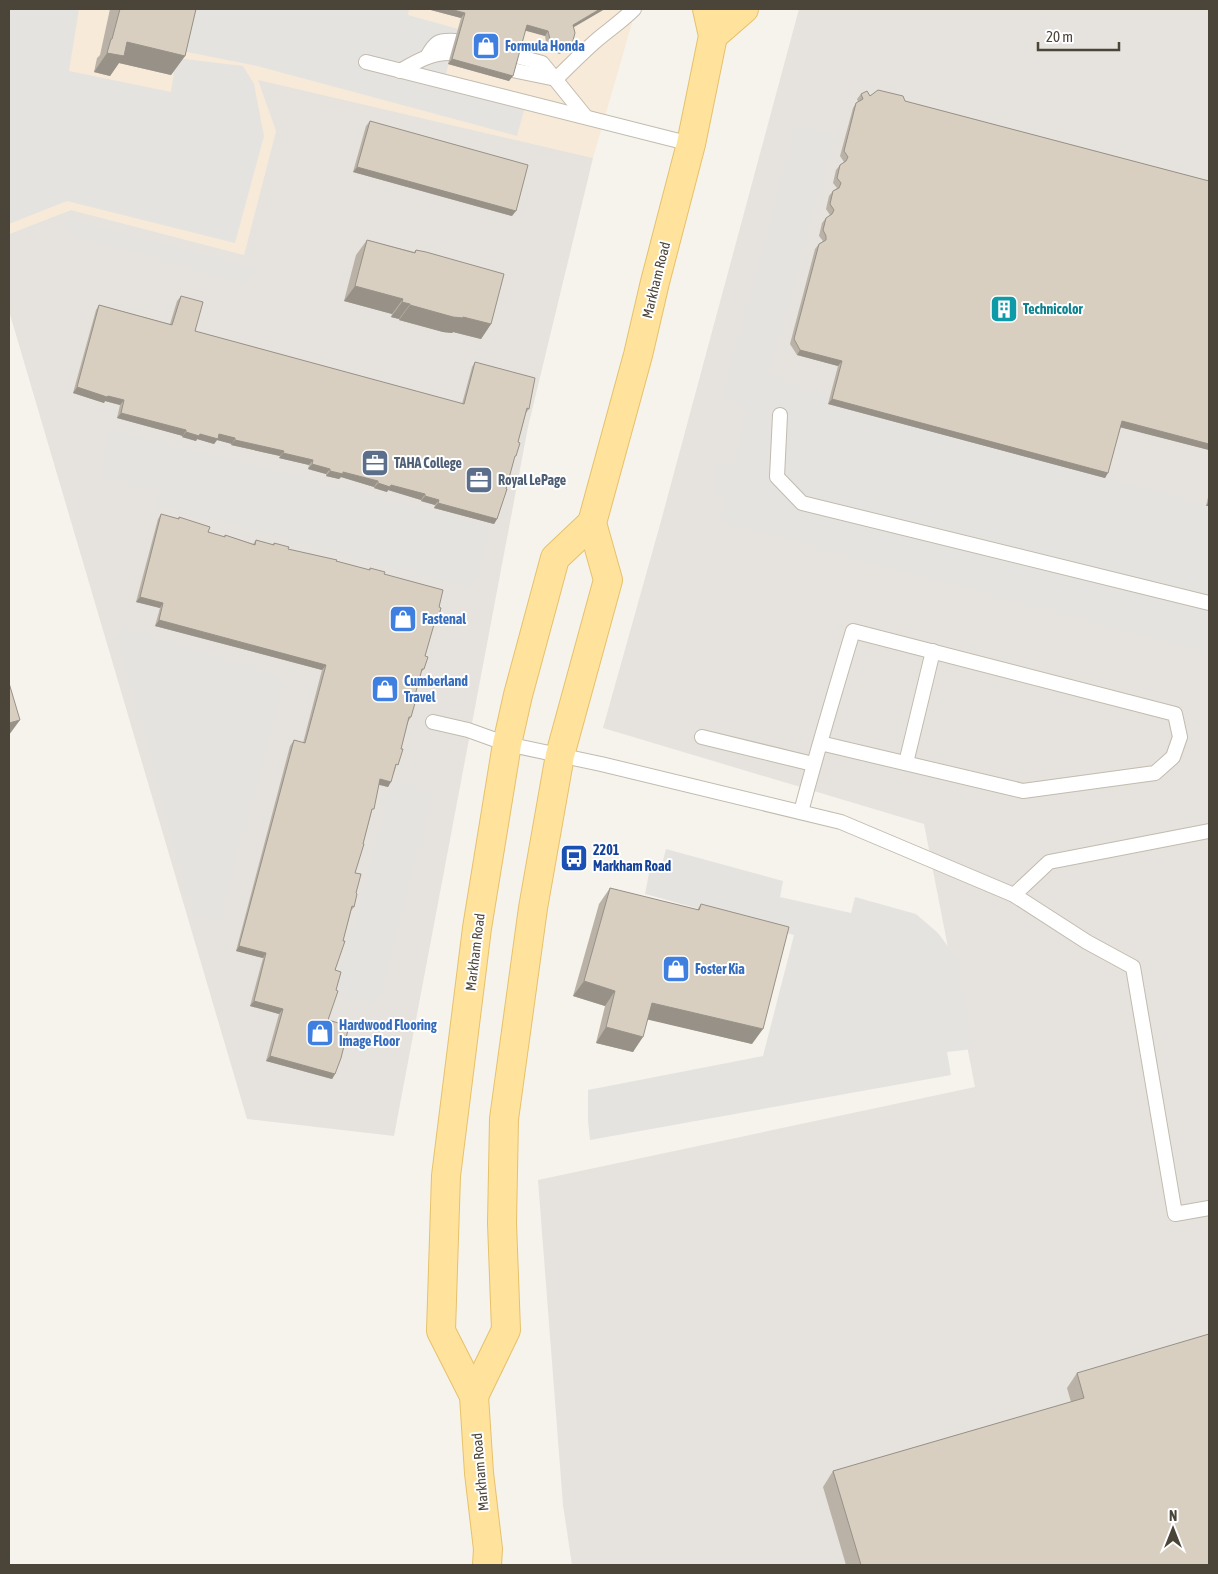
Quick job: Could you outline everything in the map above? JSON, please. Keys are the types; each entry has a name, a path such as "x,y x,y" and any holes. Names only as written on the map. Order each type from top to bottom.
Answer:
{"main road":[{"name":"Markham Road","path":"474,1396 506,1330 502,1223 504,1119 533,908 560,755 608,580 592,523 638,355 691,144 713,36 707,9"},
{"path":"713,36 744,9"},
{"name":"Markham Road","path":"490,1560 479,1473 474,1396 441,1331 446,1176 477,928 507,744 554,558 592,523"}],"lane":[{"path":"556,80 572,62 634,9"},
{"path":"400,71 427,57 453,47"},
{"path":"516,56 542,63 585,116"},
{"path":"366,62 691,144"},
{"path":"512,70 556,80"},
{"path":"780,415 777,477 802,503 1209,603"},
{"path":"801,812 813,764 853,631 1174,714 1180,738 1173,757 1155,773 1022,791 820,743"},
{"path":"906,763 933,651"},
{"path":"433,722 468,730 507,744 841,822 1014,895 1087,942 1133,967 1175,1214 1209,1208"},
{"path":"702,738 813,764"},
{"path":"1014,895 1049,862 1209,831"}],"shaded area":[{"path":"9,9 636,9 593,158 259,81 276,131 244,255 71,210 9,234"},
{"path":"9,9 79,9 69,71 171,92 176,58 243,66 254,84 264,136 235,243 67,201 9,224"},
{"path":"191,9 409,9 408,15 458,29 446,74 528,96 517,136 257,66 182,51"},
{"path":"799,9 1209,9 1209,1565 572,1565 563,1505 538,1180 975,1087 924,824 603,728 661,521"},
{"path":"258,80 593,158 528,427 394,1136 247,1119 9,311 9,234 71,210 244,255 276,131"},
{"path":"796,125 835,135 768,377 1209,506 1209,653 720,522 726,494 712,490 716,464 732,464 746,407 721,398"},
{"path":"70,217 254,268 250,285 66,234"},
{"path":"110,428 489,526 473,588 154,505 158,492 98,476"},
{"path":"114,625 285,677 220,920 194,916"},
{"path":"392,780 434,792 377,1003 335,992"},
{"path":"666,849 783,881 780,897 851,913 855,897 916,914 938,933 956,957 973,1049 947,1052 951,1075 590,1140 588,1090 763,1056 794,935 645,894 650,868 660,872"}],"building":[{"path":"120,9 196,9 185,56 127,42 124,56 107,53"},
{"name":"Formula Honda","path":"450,9 600,9 573,25 575,33 572,44 562,49 551,43 548,31 527,25 513,76 452,59 465,13"},
{"name":"Technicolor","path":"878,90 903,96 905,101 1209,181 1209,444 1122,421 1108,473 832,399 842,361 800,350 794,339 819,244 826,240 823,230 826,218 834,210 830,204 833,191 839,188 841,183 837,178 840,165 848,157 844,151 856,103 863,99 861,94 867,91 870,96"},
{"path":"370,121 528,165 516,211 357,167"},
{"path":"367,240 415,253 416,250 426,252 504,274 491,324 463,317 453,317 410,305 402,302 403,299 355,286"},
{"path":"181,296 203,302 195,331 464,404 475,362 535,378 529,409 527,408 518,442 520,443 497,519 438,503 439,500 425,496 425,494 391,485 390,487 378,483 378,481 343,472 343,474 330,471 330,469 312,464 313,460 283,453 284,451 235,440 235,438 219,434 218,439 200,434 199,436 186,432 186,430 121,413 124,400 107,397 77,387 99,305 172,325"},
{"path":"161,514 179,519 179,517 210,527 208,532 225,537 225,535 255,545 256,540 274,545 274,543 289,547 288,549 337,560 370,570 370,568 385,572 384,574 443,590 439,607 441,608 437,622 435,621 425,656 428,657 424,669 422,669 413,703 415,703 411,717 409,717 401,749 403,749 391,782 380,779 374,809 372,809 355,873 361,874 354,907 352,906 343,941 345,941 335,970 341,972 336,990 338,991 328,1020 349,1026 335,1074 270,1056 283,1009 254,1001 266,953 239,946 294,740 305,743 326,665 159,620 163,603 140,597"},
{"path":"9,683 20,720 9,723"},
{"name":"Foster Kia","path":"610,888 699,910 701,904 789,927 763,1029 652,1003 643,1037 606,1027 615,991 584,981"},
{"path":"1209,1334 1209,1565 861,1565 833,1471 1084,1398 1077,1373"}],"place":[{"name":"Formula Honda","path":"486,46"},
{"name":"Technicolor","path":"1004,309"},
{"name":"TAHA College","path":"375,463"},
{"name":"Royal LePage","path":"479,480"},
{"name":"Fastenal","path":"403,619"},
{"name":"Cumberland Travel","path":"385,689"},
{"name":"2201 Markham Road","path":"574,858"},
{"name":"Foster Kia","path":"676,969"},
{"name":"Hardwood Flooring Image Floor","path":"320,1033"}]}
